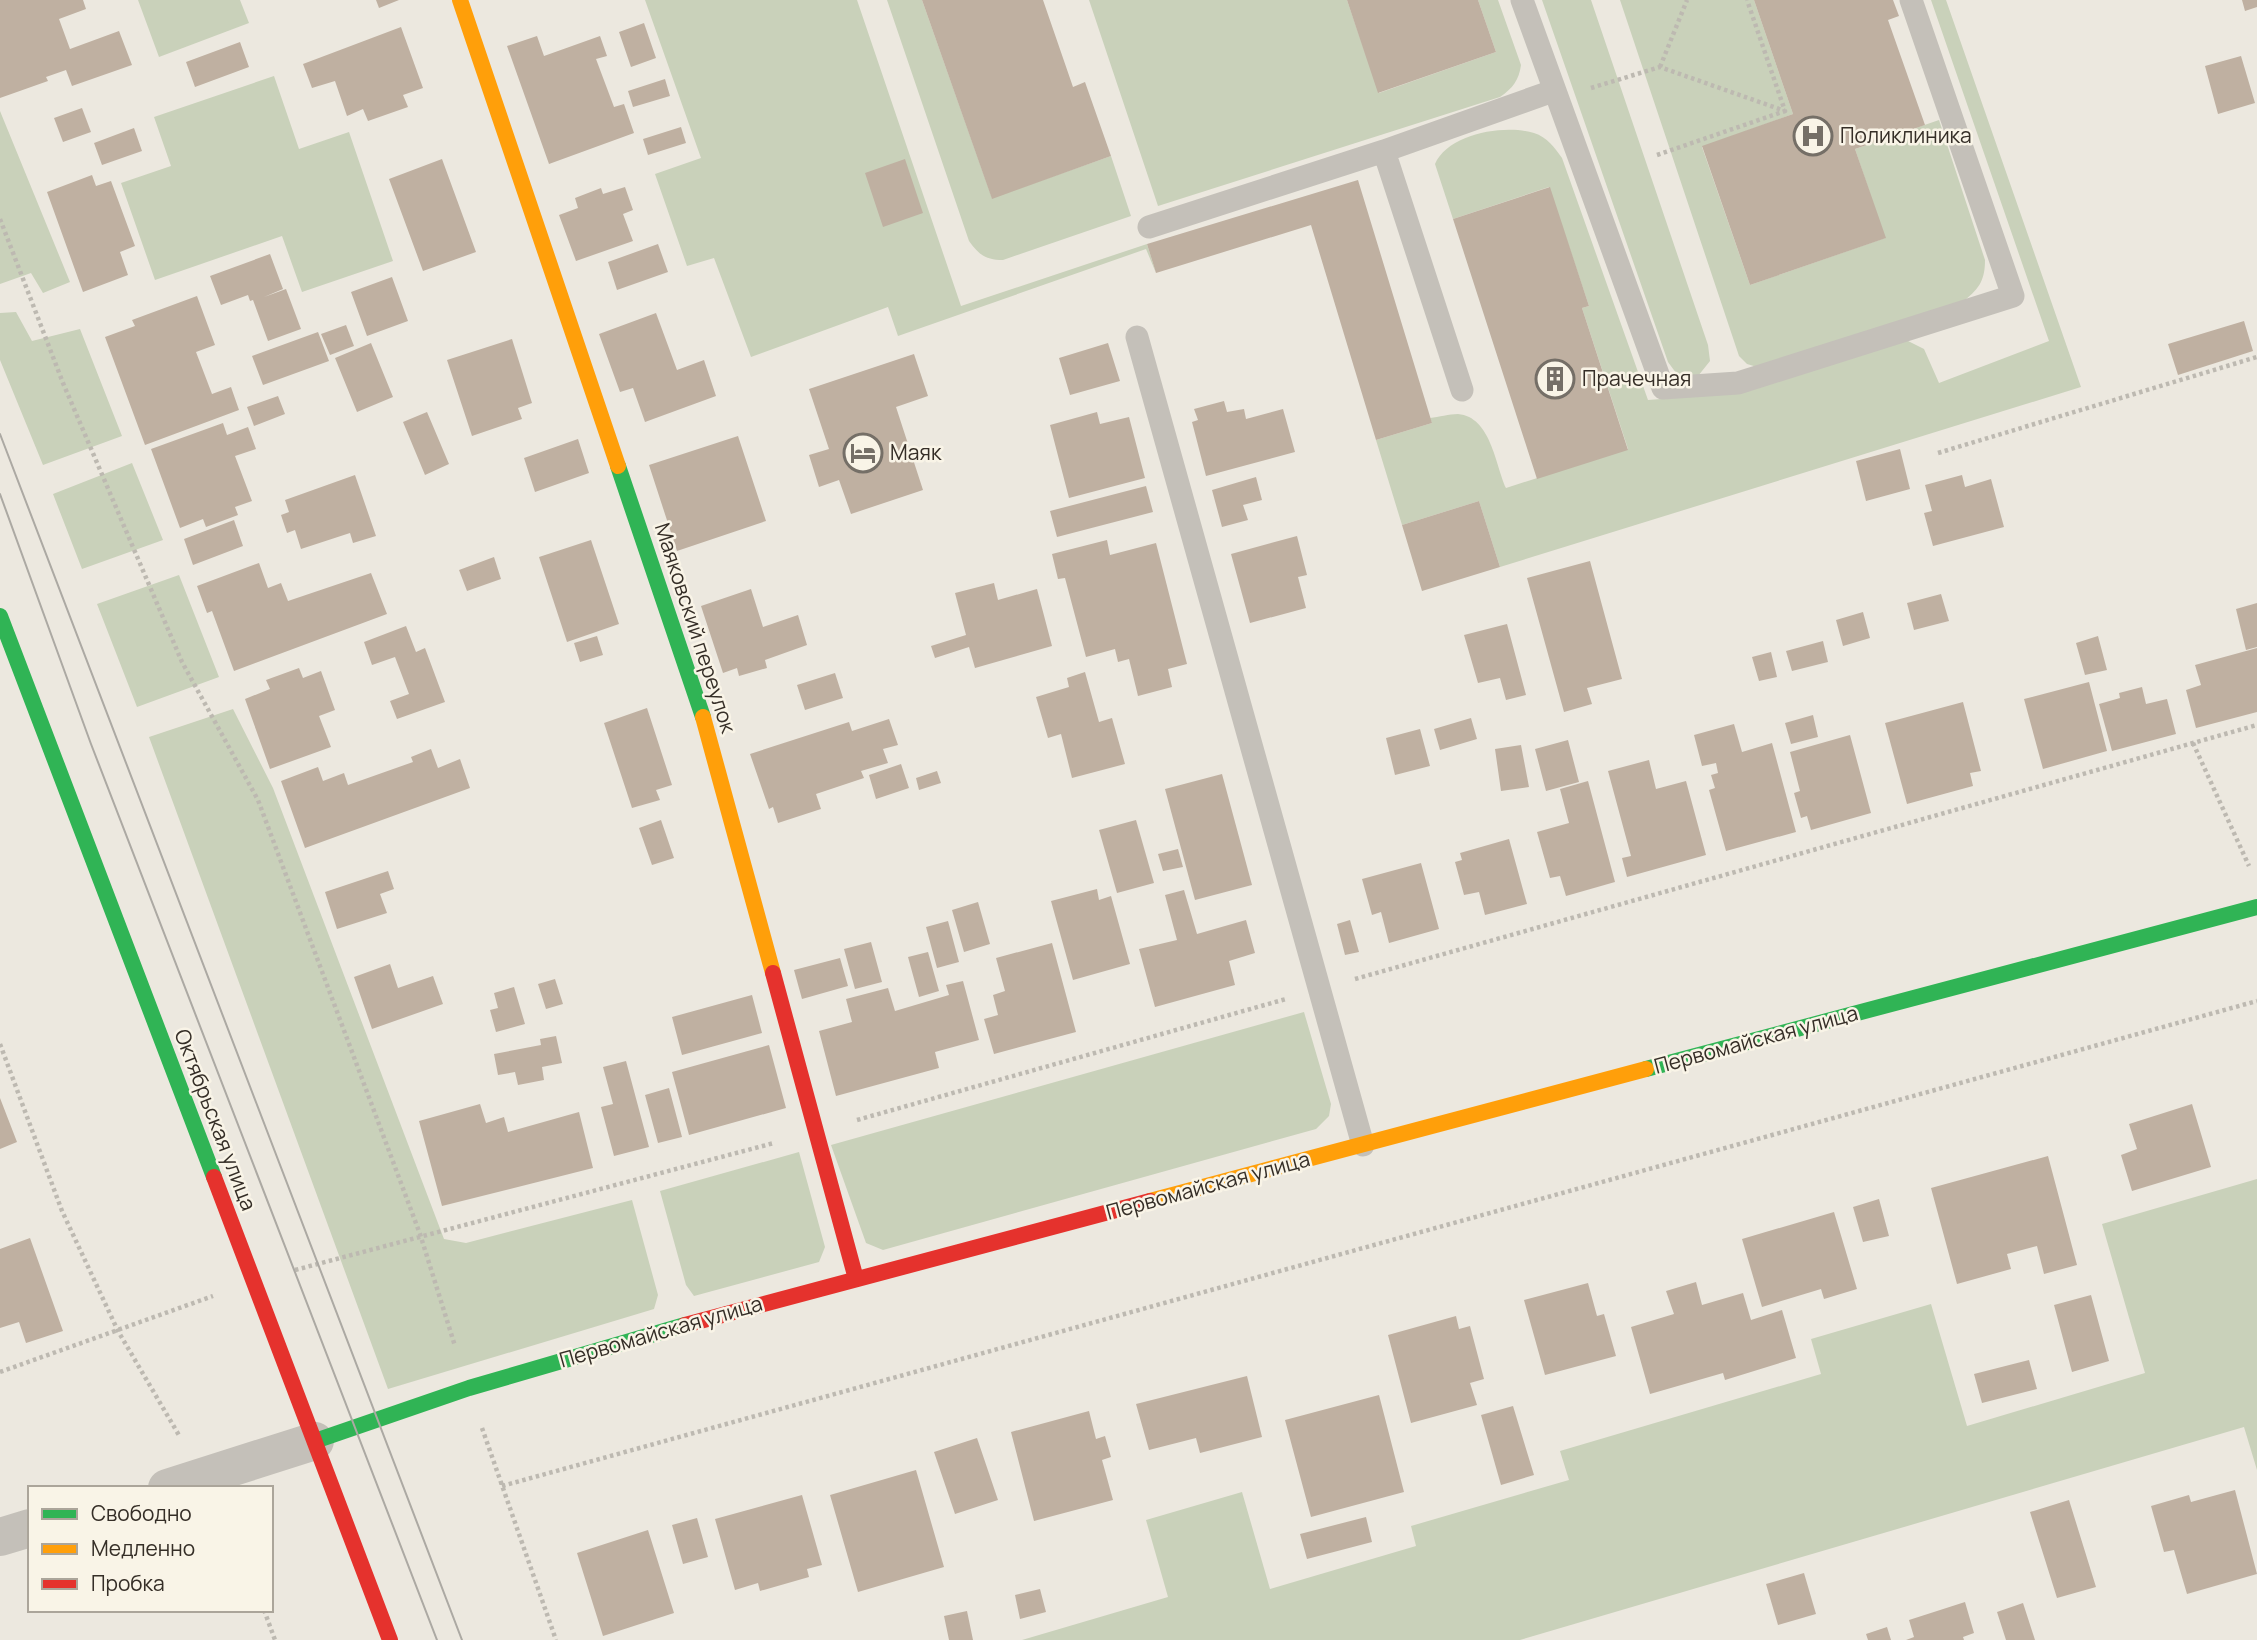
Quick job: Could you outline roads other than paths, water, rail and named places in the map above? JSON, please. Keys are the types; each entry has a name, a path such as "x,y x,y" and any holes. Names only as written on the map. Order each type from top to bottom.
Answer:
{"street":[{"name":"Маяковский переулок","path":"460,0 710,738 856,1279"},
{"name":"Октябрьская улица","path":"0,616 390,1640"},
{"name":"Первомайская улица","path":"174,1486 469,1388 631,1339 2257,907"},
{"path":"0,1537 28,1529"}],"lane":[{"path":"1522,0 1663,388 1738,383 2012,296 1911,0"},
{"path":"1149,227 1555,95"},
{"path":"1384,151 1462,390"},
{"path":"1137,337 1363,1145"}],"tram line":[{"path":"0,434 462,1640"},
{"path":"0,494 91,744 437,1640"}],"place":[{"name":"Поликлиника","path":"1813,136"},
{"name":"Прачечная","path":"1555,379"},
{"name":"Маяк","path":"863,453"}]}
